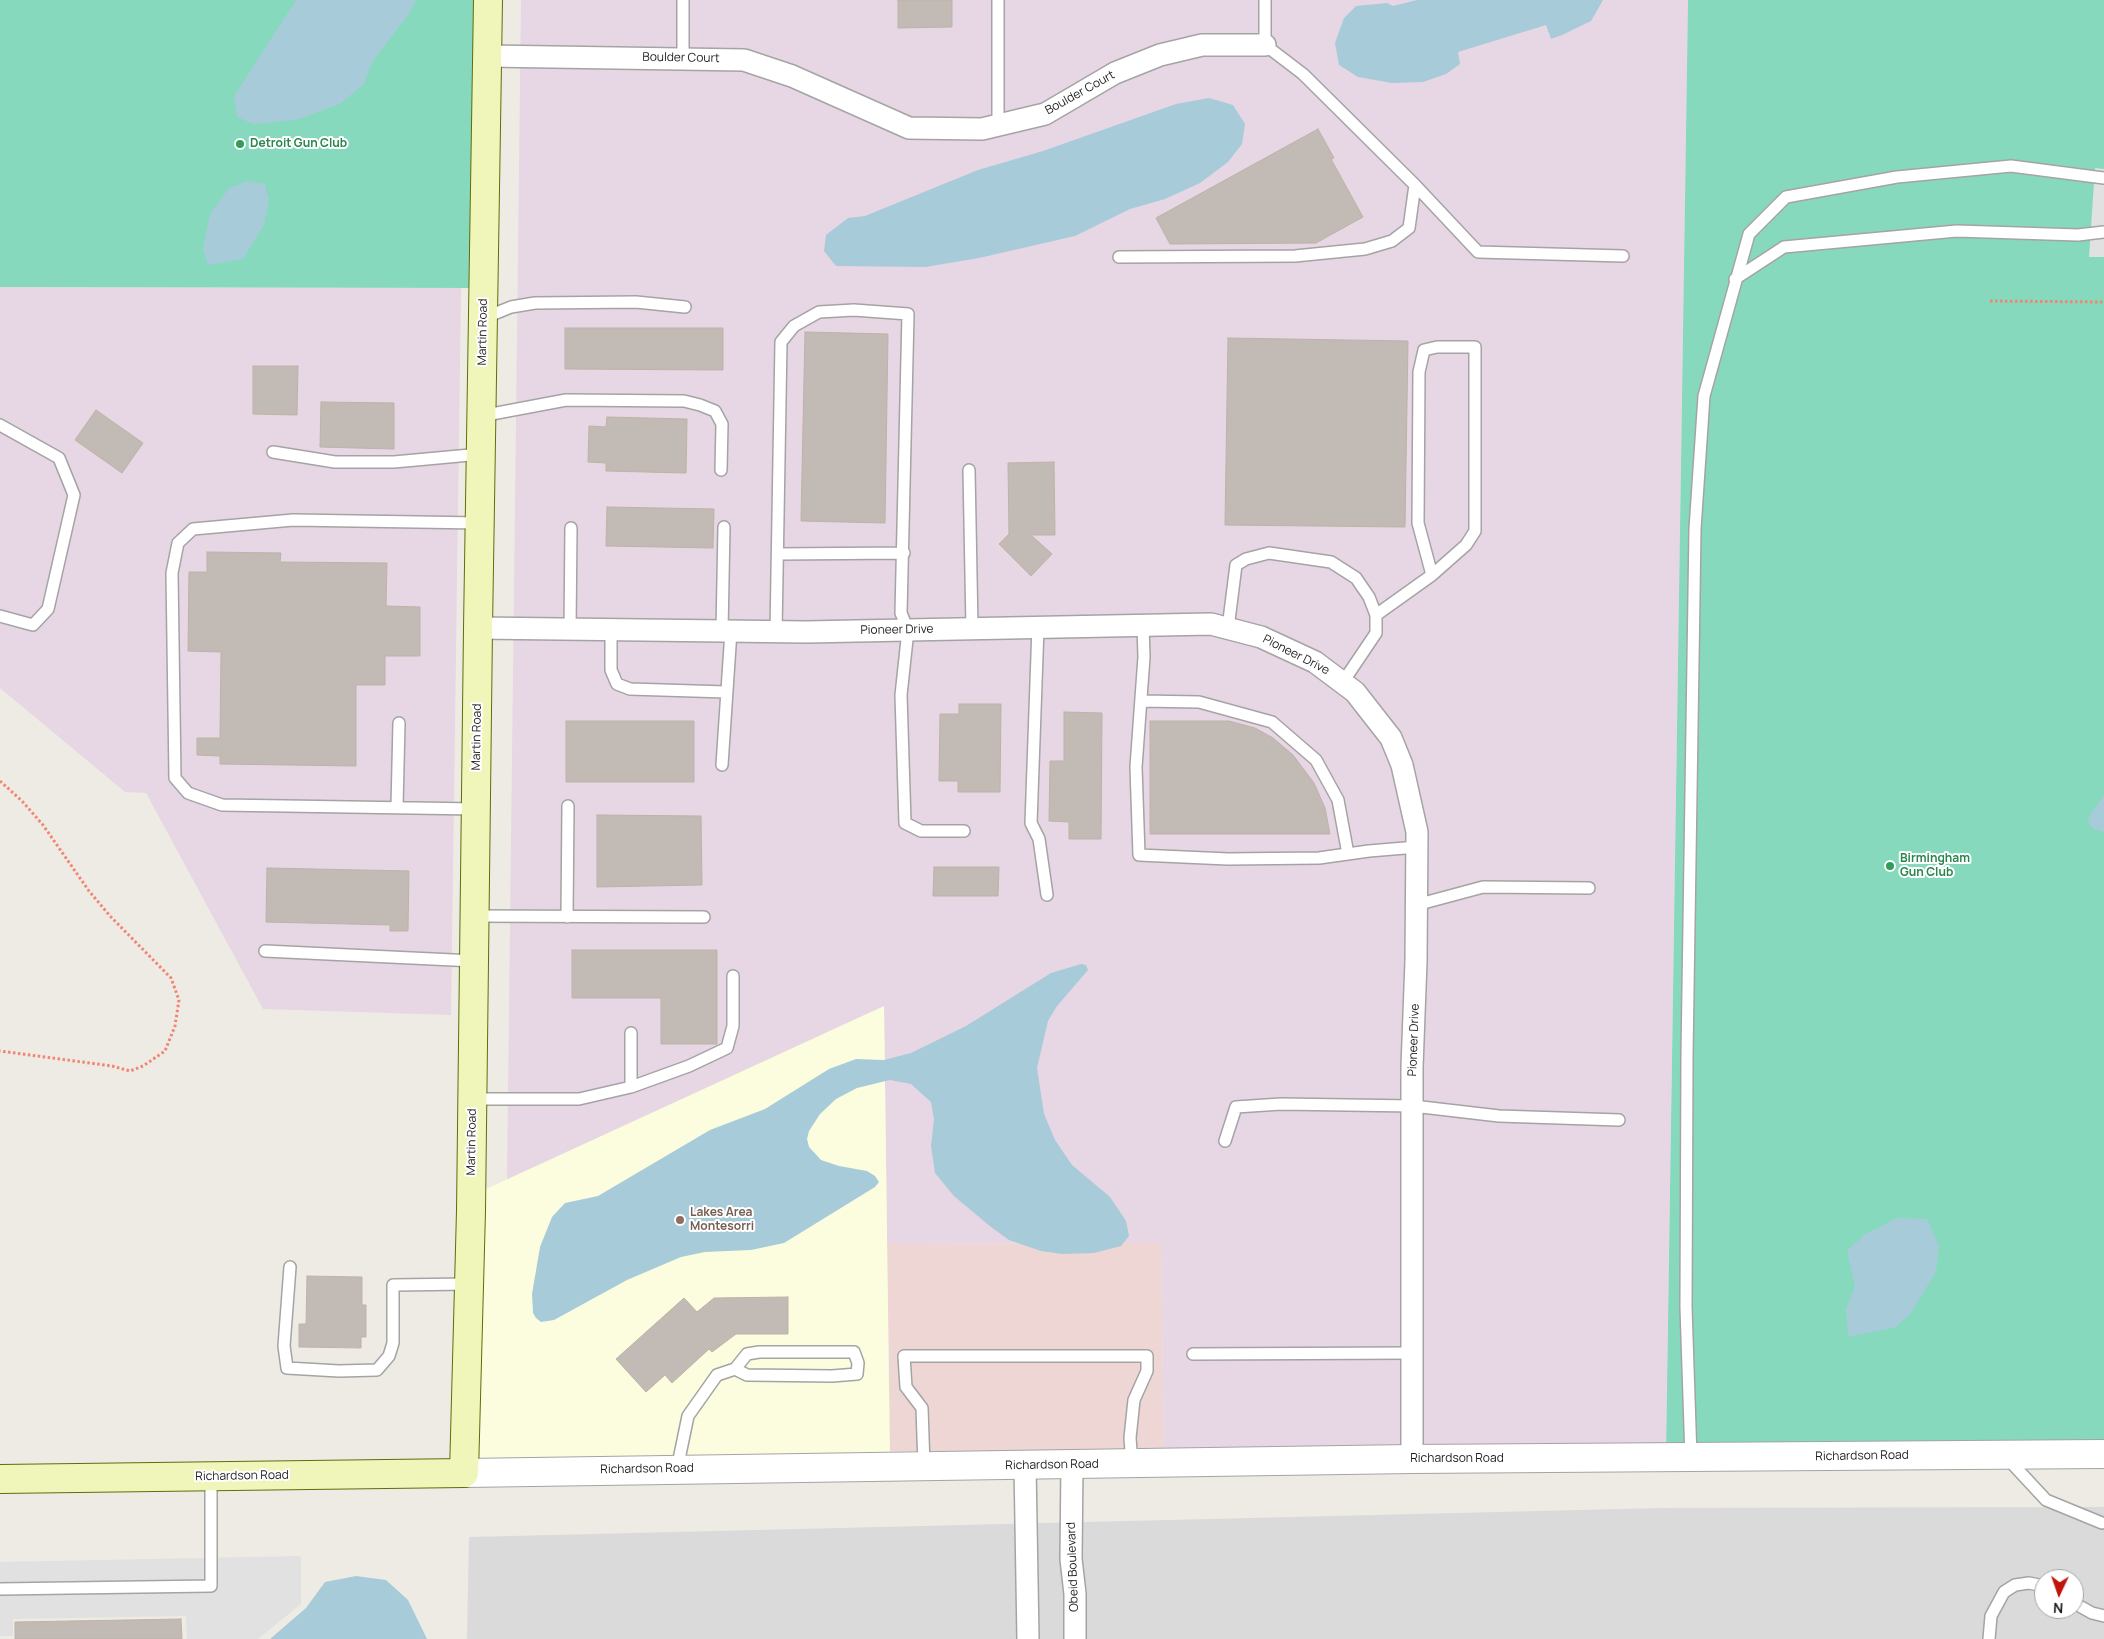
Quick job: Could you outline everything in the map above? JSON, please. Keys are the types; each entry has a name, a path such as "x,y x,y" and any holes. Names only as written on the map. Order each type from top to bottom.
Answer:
{"main road":[{"name":"Martin Road","path":"464,1473 473,1098 479,523 488,0"},
{"name":"Richardson Road","path":"0,1479 464,1473"}],"street":[{"name":"Boulder Court","path":"488,56 744,60 792,76 909,128 982,129 1045,114 1116,73 1160,55 1202,45 1265,45"},
{"name":"Pioneer Drive","path":"478,628 776,632 1211,624 1261,636 1315,662 1342,682 1366,704 1391,738 1402,765 1417,832 1411,1353 1412,1459"},
{"name":"Richardson Road","path":"464,1473 1412,1459 2104,1454"},
{"name":"Obeid Boulevard","path":"1072,1464 1071,1560 1075,1594 1075,1639"},
{"path":"1025,1465 1028,1639"}],"lane":[{"path":"683,0 683,58"},
{"path":"998,0 998,125"},
{"path":"1265,0 1265,45 1303,74 1415,185 1478,252 1622,256"},
{"path":"1691,1458 1686,1307 1686,1055 1695,529 1704,396 1735,278 1749,234 1786,197 1897,177 2011,166 2104,178"},
{"path":"1118,257 1295,256 1365,249 1392,241 1408,228 1415,185"},
{"path":"1735,278 1784,247 1958,231 2078,235 2104,232"},
{"path":"483,318 511,307 535,303 636,302 685,307"},
{"path":"776,632 781,342 794,326 819,312 854,310 908,314 904,552 901,613 908,630 901,695 905,823 921,831 964,831"},
{"path":"1376,615 1432,575 1466,545 1475,532 1474,347 1437,347 1424,350 1419,372 1418,523 1432,575"},
{"path":"481,416 566,400 684,401 700,404 715,412 722,424 720,470"},
{"path":"0,425 60,458 74,495 48,609 33,625 0,616"},
{"path":"273,452 335,462 394,462 481,454"},
{"path":"969,470 972,628"},
{"path":"476,809 222,804 188,793 175,778 172,573 178,543 193,529 293,520 479,523"},
{"path":"722,765 727,631 724,527"},
{"path":"570,630 571,528"},
{"path":"778,554 904,552"},
{"path":"1228,628 1236,565 1246,559 1269,552 1331,562 1356,578 1369,597 1376,615 1376,634 1342,682"},
{"path":"1143,625 1141,701 1136,767 1139,855 1228,858 1319,858 1417,847"},
{"path":"1038,627 1030,823 1039,838 1047,895"},
{"path":"611,630 611,670 617,684 630,689 726,692"},
{"path":"1141,701 1199,702 1272,722 1316,760 1338,800 1348,854"},
{"path":"397,807 399,724"},
{"path":"567,917 568,806"},
{"path":"1416,905 1483,888 1589,888"},
{"path":"475,916 704,917"},
{"path":"265,951 474,961"},
{"path":"473,1098 579,1098 631,1087 690,1066 727,1048 733,1026 733,976"},
{"path":"630,1033 631,1087"},
{"path":"1225,1141 1236,1107 1281,1104 1413,1106 1517,1118 1619,1120"},
{"path":"290,1267 284,1346 286,1368 339,1371 377,1370 389,1356 392,1343 393,1285 469,1284"},
{"path":"677,1469 688,1416 717,1375 735,1369 747,1354 759,1352 854,1352 858,1358 857,1374 748,1375 735,1369"},
{"path":"1193,1354 1411,1353"},
{"path":"924,1466 922,1408 906,1387 904,1356 1147,1356 1147,1371 1134,1400 1130,1438 1132,1464"},
{"path":"2004,1455 2046,1500 2074,1513 2103,1523"},
{"path":"0,1589 211,1586 211,1477"},
{"path":"1989,1639 1991,1616 2004,1592 2015,1585 2034,1584"},
{"path":"2084,1609 2104,1616"}],"path":[{"path":"1990,301 2104,302"},
{"path":"0,780 43,825 89,891 110,916 171,978 176,987 179,1000 175,1026 165,1051 143,1066 130,1072 112,1066 0,1051"}],"shaded area":[{"path":"521,0 1688,0 1666,1443 1164,1451 1161,1243 887,1244 884,1007 507,1180"},
{"path":"2095,168 2104,169 2104,257 2089,257"},
{"path":"0,287 461,288 451,1015 263,1009 146,793 125,792 0,688"},
{"name":"Lakes Area Montesorri","path":"884,1006 890,1464 467,1468 473,1195"},
{"path":"1161,1243 1164,1451 890,1451 887,1244"},
{"path":"2104,1507 2104,1639 467,1639 469,1537 1662,1508"},
{"path":"301,1556 301,1604 258,1639 187,1639 186,1616 13,1619 13,1636 0,1636 0,1562"}],"green space":[{"name":"Detroit Gun Club","path":"0,0 480,0 479,288 0,287"},
{"name":"Birmingham Gun Club","path":"1688,0 2104,0 2104,1449 1666,1453"}],"water":[{"path":"296,0 416,0 408,15 372,62 364,84 340,104 296,120 253,124 237,117 234,96"},
{"path":"1417,0 1603,0 1591,21 1562,35 1551,39 1546,25 1458,52 1460,64 1446,74 1423,82 1392,83 1358,77 1339,65 1335,43 1344,18 1356,6 1387,3 1393,6"},
{"path":"1209,98 1233,105 1245,124 1242,144 1228,162 1200,183 1165,199 1130,209 1075,236 979,258 925,267 836,266 824,251 826,235 848,218 865,216 978,170 1043,151 1176,104"},
{"path":"248,181 265,184 269,201 264,225 243,259 208,265 203,249 210,214 229,188"},
{"path":"2104,795 2104,832 2094,829 2089,824 2088,818"},
{"path":"1081,964 1086,965 1088,970 1057,1006 1048,1021 1037,1068 1044,1114 1055,1140 1072,1165 1110,1197 1126,1221 1129,1236 1121,1246 1094,1253 1062,1254 1041,1251 1009,1240 954,1196 935,1173 931,1146 934,1119 931,1102 911,1084 890,1080 857,1088 836,1099 820,1114 809,1131 807,1139 809,1147 821,1160 839,1166 867,1171 875,1176 879,1182 875,1187 784,1243 751,1250 705,1252 681,1257 627,1280 554,1320 541,1322 536,1318 533,1313 532,1294 540,1247 552,1217 565,1203 598,1196 710,1130 765,1109 829,1069 856,1059 884,1060 911,1053 966,1026 1051,973"},
{"path":"1897,1218 1927,1219 1939,1245 1936,1272 1910,1314 1896,1327 1848,1337 1846,1309 1855,1287 1847,1251 1864,1235"},
{"path":"356,1576 386,1580 408,1600 427,1639 270,1639 306,1608 325,1582"}],"building":[{"path":"898,0 952,0 952,27 898,28"},
{"path":"1318,129 1334,158 1331,159 1363,217 1316,243 1170,244 1156,218"},
{"path":"565,328 723,328 723,370 565,369"},
{"path":"805,332 888,334 885,523 801,521"},
{"path":"1228,338 1408,341 1405,527 1225,525"},
{"path":"253,366 298,366 297,415 253,414"},
{"path":"321,402 394,403 394,449 320,447"},
{"path":"96,410 143,443 122,473 75,440"},
{"path":"607,417 687,419 686,473 606,471 606,463 588,462 589,426 606,427"},
{"path":"1054,462 1055,535 1031,535 1052,554 1031,576 999,544 1009,534 1008,463"},
{"path":"607,507 714,509 713,548 606,546"},
{"path":"207,552 281,553 280,562 387,563 386,606 420,607 420,656 385,656 385,685 356,685 356,766 220,764 220,756 197,755 197,738 220,738 221,652 188,651 189,572 207,572"},
{"path":"959,704 1001,704 1000,792 958,792 958,781 939,781 940,714 959,714"},
{"path":"1064,712 1102,713 1101,839 1069,839 1069,822 1049,821 1050,761 1064,761"},
{"path":"566,721 694,721 694,782 566,782"},
{"path":"1150,721 1229,721 1255,728 1273,738 1293,755 1314,783 1325,808 1330,834 1150,834"},
{"path":"597,815 701,816 702,885 597,887"},
{"path":"934,867 999,867 998,896 933,896"},
{"path":"267,868 409,871 408,931 390,931 390,925 266,922"},
{"path":"572,950 717,950 717,1044 661,1044 661,998 572,998"},
{"path":"307,1276 362,1277 362,1305 366,1305 366,1337 361,1337 361,1348 299,1347 299,1324 306,1324"},
{"path":"788,1297 788,1334 736,1334 712,1352 709,1349 672,1383 665,1375 646,1392 616,1359 684,1298 697,1312 714,1298"},
{"path":"181,1619 182,1639 15,1639 15,1622"}],"place":[{"name":"Detroit Gun Club","path":"240,144"},
{"name":"Birmingham Gun Club","path":"1890,866"},
{"name":"Lakes Area Montesorri","path":"680,1220"}]}
